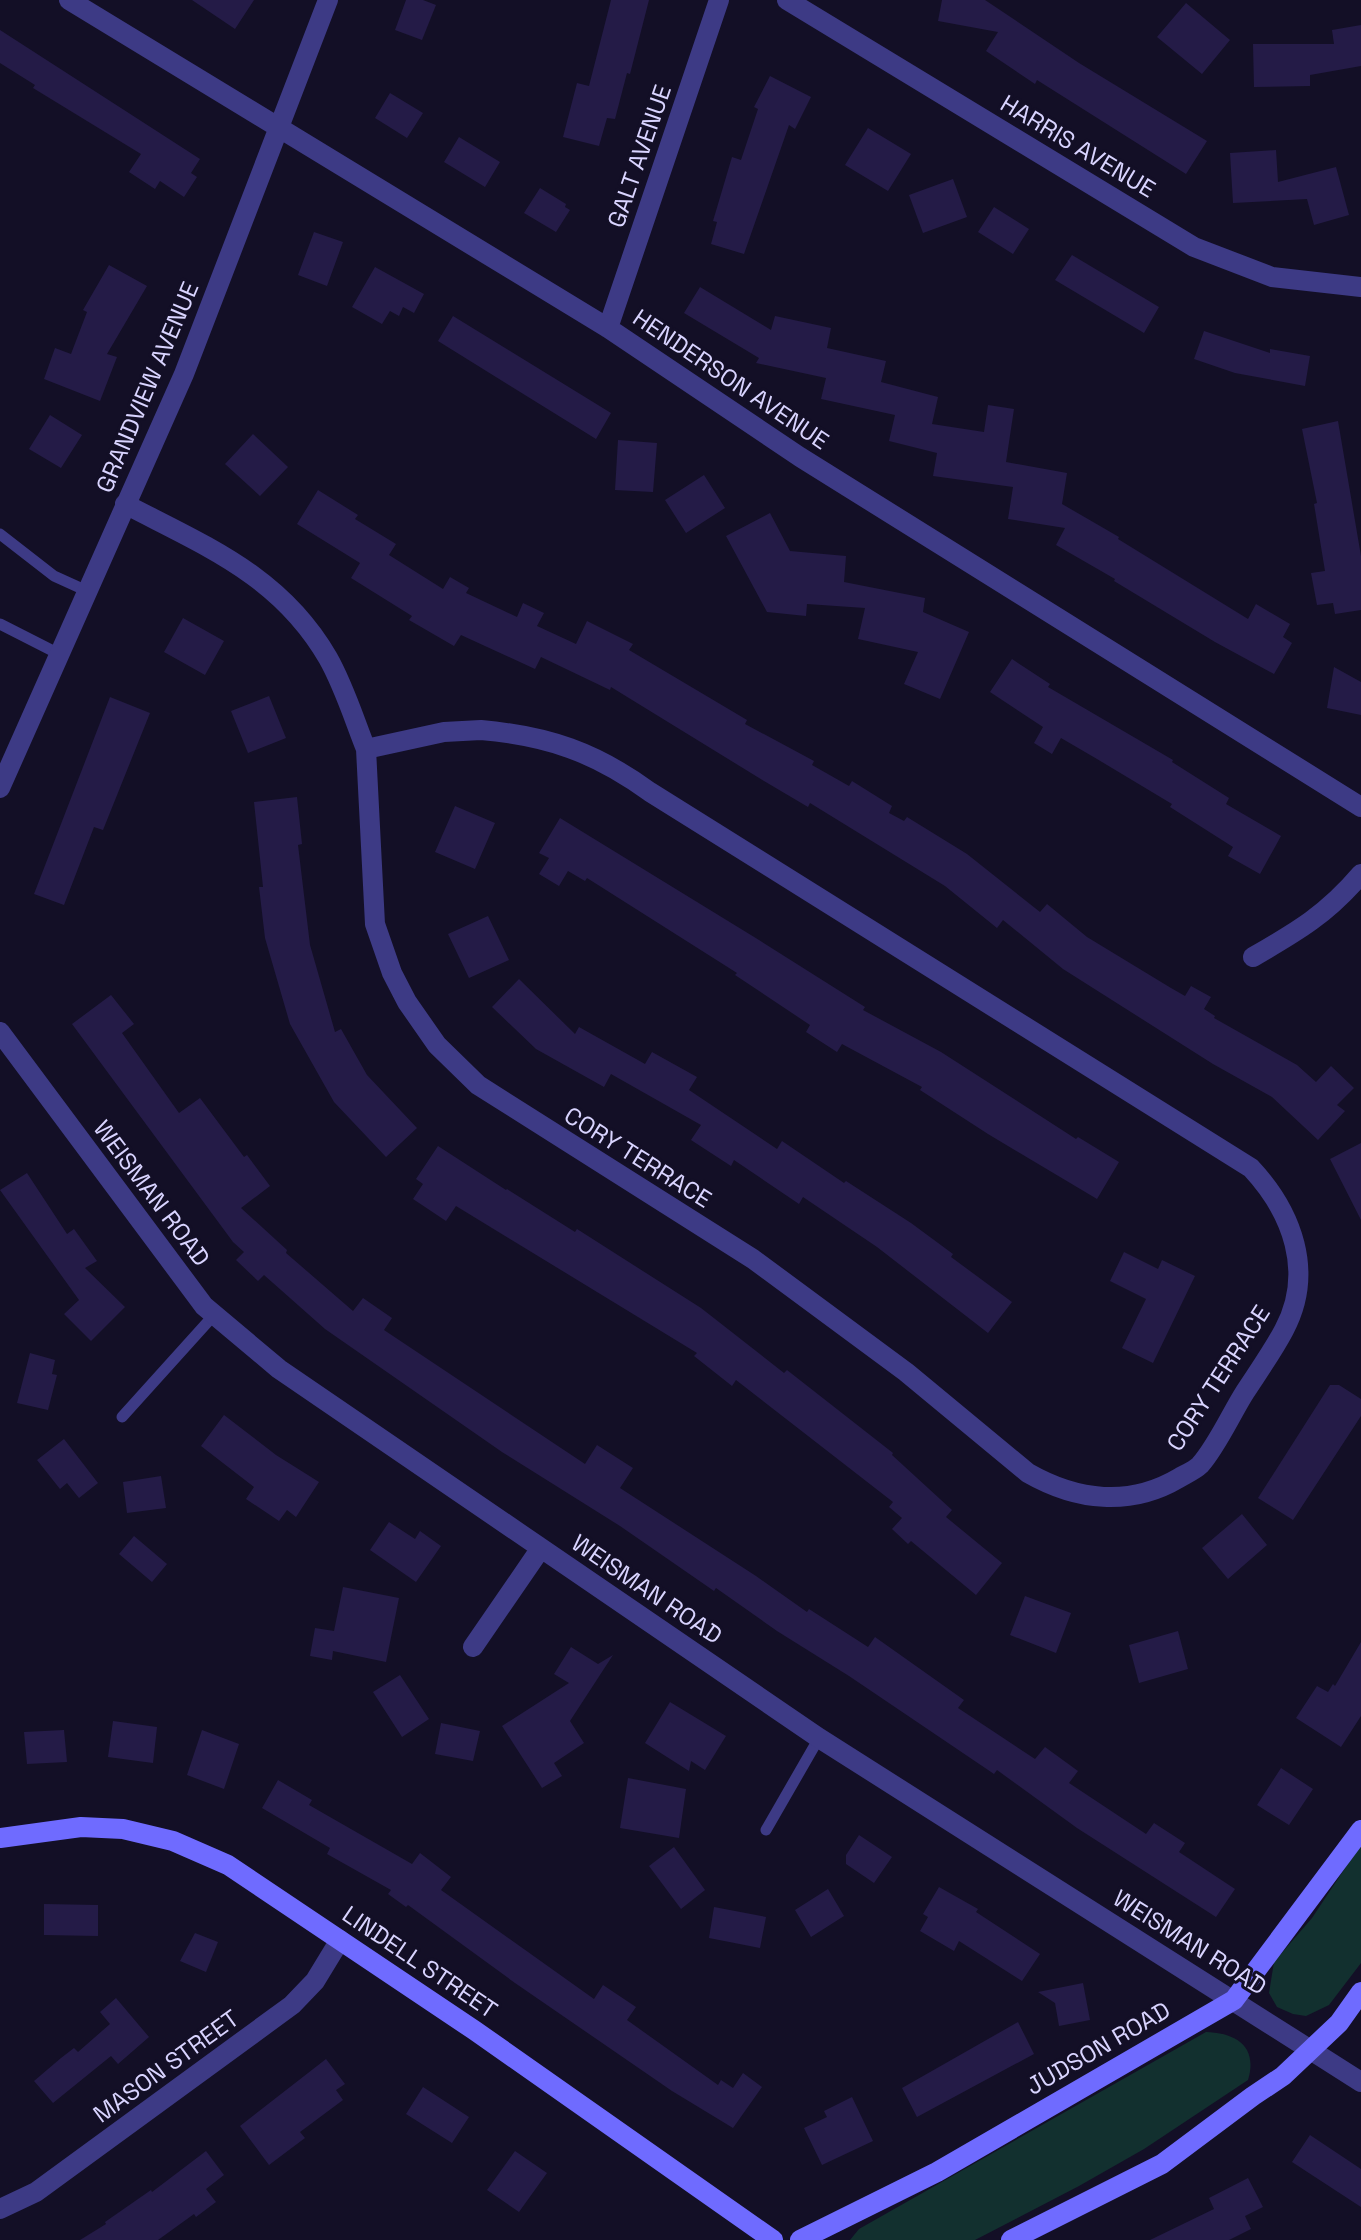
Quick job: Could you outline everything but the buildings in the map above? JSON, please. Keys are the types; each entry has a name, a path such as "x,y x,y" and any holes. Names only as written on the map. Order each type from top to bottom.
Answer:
{"street":[{"name":"HENDERSON AVENUE","path":"69,0 608,328 800,457 1361,807"},
{"name":"GRANDVIEW AVENUE","path":"0,788 184,374 328,0"},
{"name":"GALT AVENUE","path":"608,328 719,0"},
{"name":"HARRIS AVENUE","path":"787,0 1194,247 1272,277 1361,287"},
{"name":"CORY TERRACE","path":"125,504 247,569 281,597 311,632 329,660 366,749 378,935 407,1002 437,1045 478,1085 753,1259 906,1372 1028,1473 1050,1485 1093,1497 1136,1495 1164,1487 1199,1467 1285,1328 1296,1293 1298,1269 1292,1232 1271,1189 1251,1168 624,773 581,751 522,734 481,730 444,732 366,749"},
{"path":"1253,957 1316,920 1361,874"},
{"name":"WEISMAN ROAD","path":"0,1032 204,1306 279,1369 819,1738 1361,2082"},
{"path":"473,1647 541,1548"},
{"name":"LINDELL STREET","path":"0,1838 81,1827 123,1829 173,1841 228,1865 773,2240"},
{"name":"JUDSON ROAD","path":"800,2240 937,2172 1234,2000 1361,1830"},
{"name":"MASON STREET","path":"0,2209 36,2192 292,2005 315,1981 340,1940"},
{"path":"1011,2240 1162,2164 1283,2076 1339,2023 1361,1992"}],"lane":[{"path":"0,534 54,576 87,591"},
{"path":"0,624 59,654"},
{"path":"122,1417 214,1315"},
{"path":"766,1830 819,1738"}],"green space":[{"path":"1361,1844 1361,1963 1329,2005 1306,2016 1277,2007 1269,1993 1274,1962 1312,1918"},
{"path":"1206,2032 1227,2035 1242,2044 1250,2059 1248,2080 1144,2149 975,2240 850,2240 859,2229"}]}
